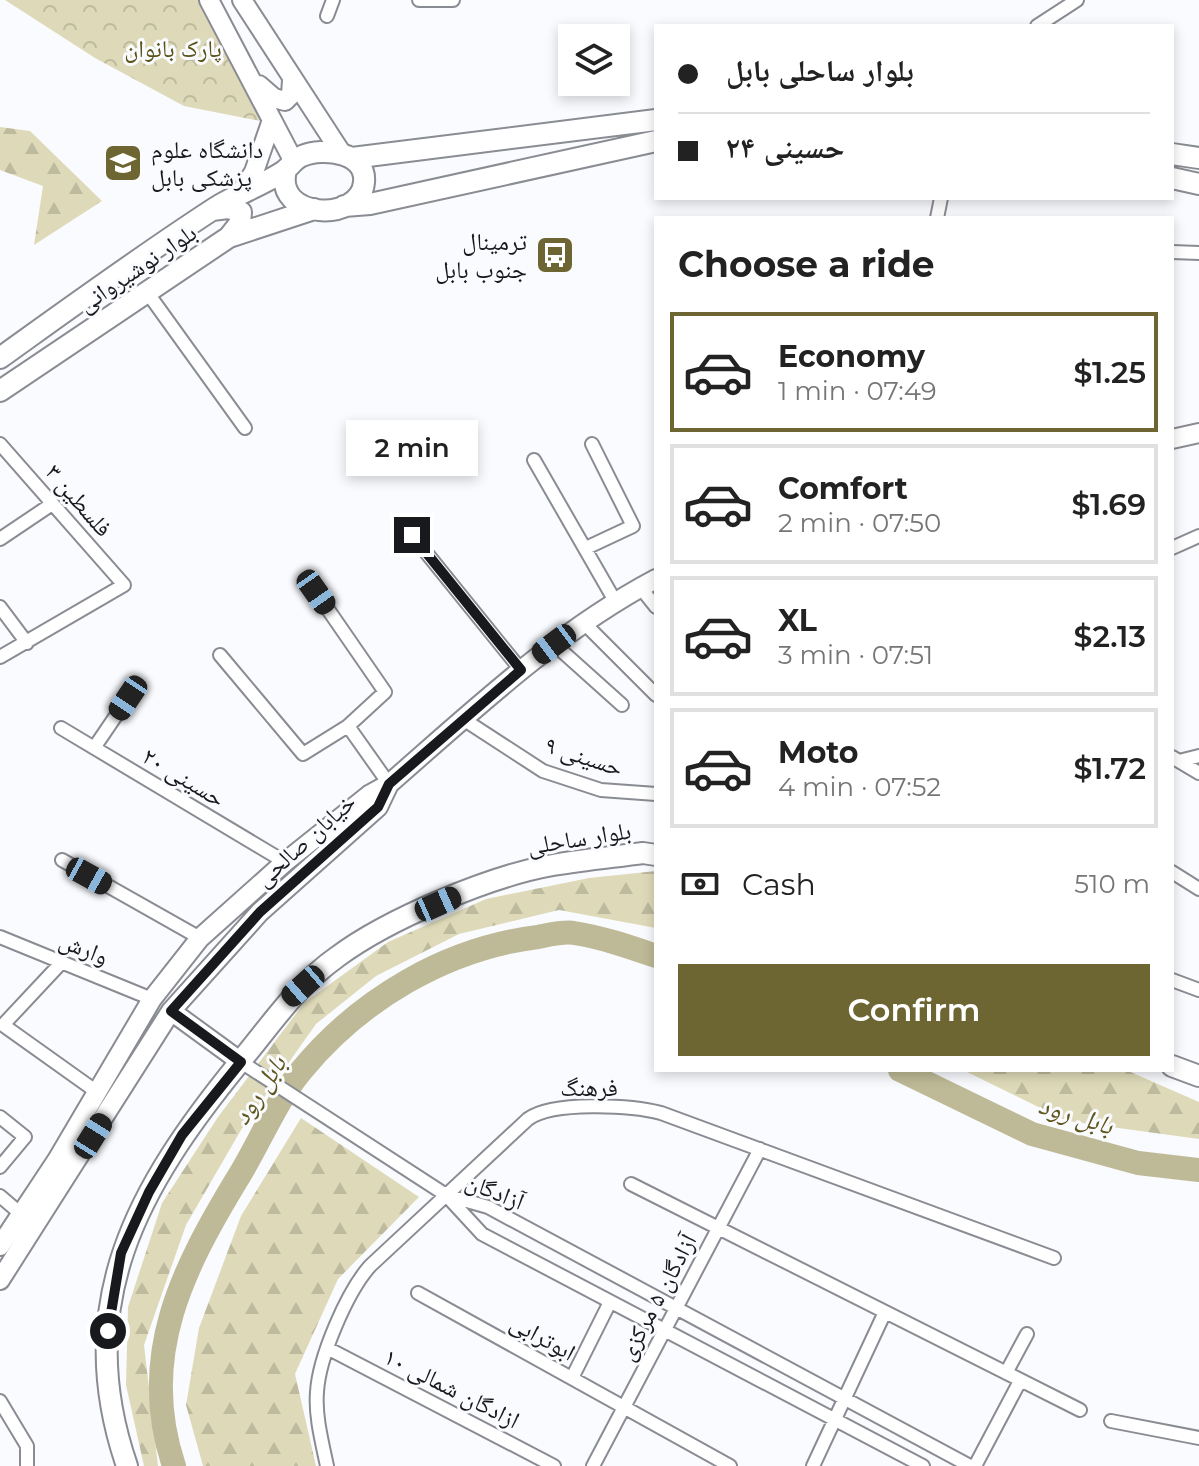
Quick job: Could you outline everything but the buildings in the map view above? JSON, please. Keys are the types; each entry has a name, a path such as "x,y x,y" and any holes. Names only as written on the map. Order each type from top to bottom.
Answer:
{"main road":[{"path":"209,0 272,120 290,165"},
{"path":"242,0 292,80 365,179 362,192 344,206"},
{"path":"251,78 279,101 291,95 292,80"},
{"path":"241,192 254,172 272,120"},
{"path":"654,120 347,156 313,153 290,165 283,182 287,194 295,203 314,209 370,204 654,141"},
{"path":"1174,154 1199,158"},
{"name":"بلوار نوشیروانی","path":"0,358 212,210 290,165"},
{"path":"1174,178 1199,184"},
{"path":"212,210 228,208 241,212 240,223 229,237"},
{"name":"بلوار نوشیروانی","path":"0,391 229,237 314,209"},
{"path":"1174,439 1199,433"},
{"name":"خيابان صالحی","path":"0,1246 152,999 200,938 285,862 369,795 389,784 521,670 615,601 648,583"},
{"name":"خيابان صالحی","path":"0,1280 171,1011 260,912 378,807 389,784"},
{"name":"بلوار ساحلی","path":"127,1466 115,1431 109,1380 108,1331 121,1253 182,1135 286,1001 337,956 387,926 463,893 550,865 643,853 654,855"},
{"path":"171,1011 241,1062"},
{"path":"1174,1067 1199,1076"}],"street":[{"path":"327,16 333,0"},
{"path":"419,0 453,0"},
{"path":"1040,24 1077,0"},
{"path":"1174,252 1199,253"},
{"path":"147,292 245,428"},
{"name":"فلسطین ۳","path":"0,444 124,585 27,643"},
{"path":"586,548 633,526 592,444"},
{"path":"534,460 615,601"},
{"path":"1,536 52,504"},
{"path":"412,535 521,670"},
{"path":"1174,547 1199,536"},
{"path":"220,655 303,754 348,726 385,692 316,592"},
{"path":"0,607 27,643 0,657"},
{"path":"584,623 654,693"},
{"path":"554,644 622,705"},
{"path":"94,748 128,698"},
{"name":"حسینی ٩","path":"463,719 543,771 601,790 654,794"},
{"path":"348,726 389,784"},
{"name":"حسینی ٢٠","path":"61,728 285,862"},
{"path":"1176,759 1199,756"},
{"path":"1176,759 1199,773"},
{"path":"62,860 200,938"},
{"path":"1174,873 1199,889"},
{"name":"وارش","path":"0,937 152,999"},
{"path":"62,962 3,1025 97,1092"},
{"path":"1174,981 1199,990"},
{"path":"241,1062 318,1115 446,1195"},
{"name":"فرهنگ","path":"327,1466 317,1394 329,1349 348,1299 364,1273 528,1119 547,1110 651,1110 1054,1258"},
{"path":"0,1117 25,1137 0,1167"},
{"name":"آزادگان ۵ مرکزی","path":"593,1466 760,1149"},
{"path":"631,1184 1080,1410"},
{"name":"آزادگان","path":"446,1195 482,1234 923,1466"},
{"name":"آزادگان","path":"446,1195 488,1207 973,1466"},
{"path":"0,1196 21,1214"},
{"name":"ابوترابی","path":"418,1293 730,1466"},
{"path":"572,1378 610,1302"},
{"path":"813,1466 885,1312"},
{"path":"1006,1373 1027,1334"},
{"name":"ازادگان شمالی ۱۰","path":"329,1349 554,1466"},
{"path":"973,1466 1020,1381"},
{"path":"0,1401 27,1446 27,1466"},
{"path":"1111,1421 1199,1438"}],"green space":[{"name":"پارک بانوان","path":"5,0 201,0 260,121 184,106 95,58"},
{"path":"0,127 30,131 102,201 34,245 43,186 0,170"},
{"path":"654,871 654,928 559,910 459,934 376,976 316,1024 241,1130 186,1225 144,1345 158,1466 144,1466 126,1385 128,1307 162,1203 218,1117 304,1003 388,942 486,899 589,878"},
{"path":"967,1072 1131,1072 1199,1102 1199,1139 1067,1121"},
{"path":"301,1118 419,1197 338,1279 295,1374 316,1466 203,1466 186,1405 199,1328 241,1216"}],"waterway":[{"name":"بابل رود","path":"174,1466 164,1426 161,1387 164,1350 184,1279 284,1095 324,1045 350,1021 408,981 471,952 504,943 570,933 654,955"},
{"name":"بابل رود","path":"904,1072 1032,1134 1138,1163 1199,1170"}],"place":[{"name":"دانشگاه علوم پزشکی بابل","path":"123,163"},
{"name":"ترمینال جنوب بابل","path":"555,255"}],"route":[{"path":"108,1331 121,1253 149,1192 182,1135 241,1062 171,1011 260,912 378,807 389,784 521,670 412,535"}]}
